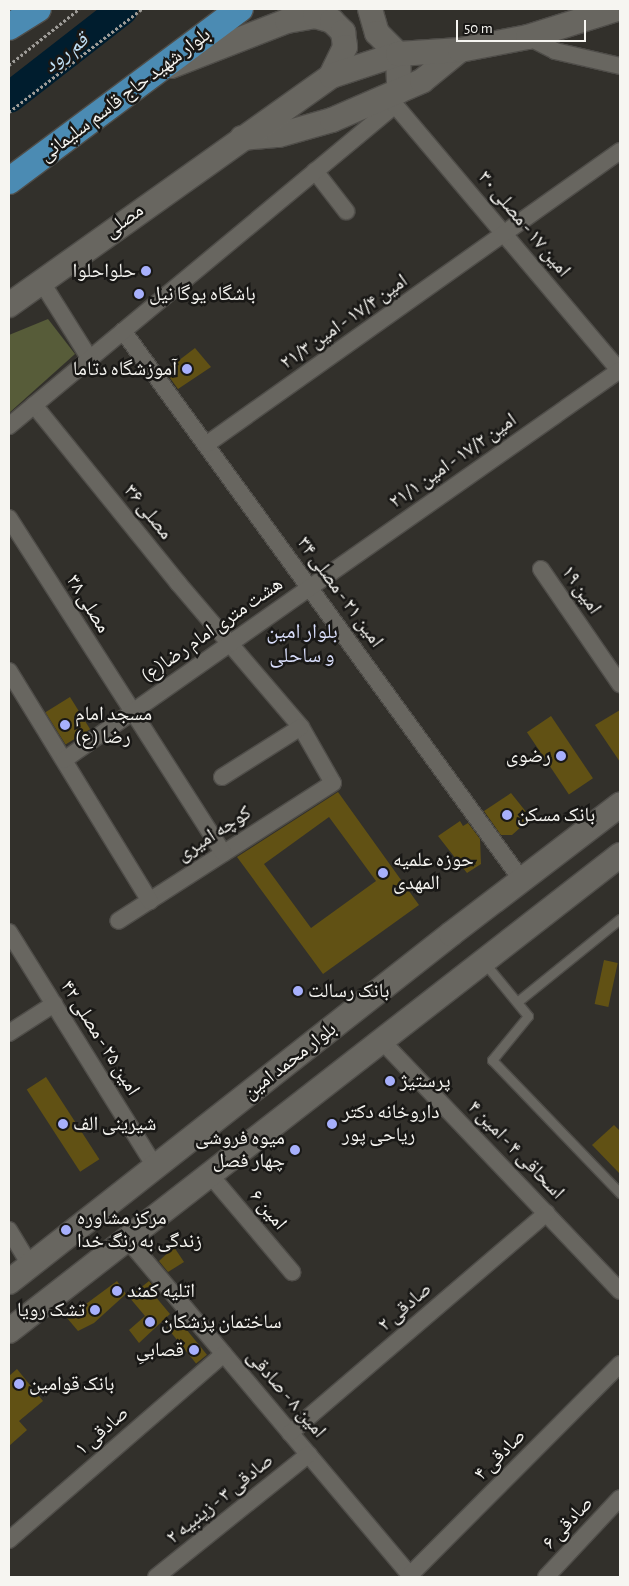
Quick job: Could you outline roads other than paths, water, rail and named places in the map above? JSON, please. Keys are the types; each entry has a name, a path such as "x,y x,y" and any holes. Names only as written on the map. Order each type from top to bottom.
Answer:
{"main road":[{"path":"9,27 28,9"},
{"path":"9,27 38,9"},
{"name":"بلوار شهید حاج قاسم سلیمانی","path":"9,181 240,9"},
{"path":"370,9 377,33 398,54 397,98"},
{"path":"331,76 398,54 460,50 528,37 617,9"},
{"path":"156,72 287,21 315,16 332,21 343,32 345,47 331,76"},
{"path":"240,139 280,135 397,98 422,81 460,50"},
{"name":"مصلی","path":"9,304 331,76"},
{"name":"بلوار محمد امین","path":"9,1282 521,879 620,805"},
{"name":"بلوار محمد امین","path":"9,1331 126,1239 211,1176 380,1039 620,855"},
{"path":"101,1209 126,1239"}],"street":[{"path":"528,37 555,51 620,66"},
{"path":"9,426 315,171 397,98"},
{"name":"امین ۱۷ - مصلی ۳۰","path":"397,98 506,234 620,371"},
{"name":"امین ۱۷/۴ - امین ۲۱/۳","path":"207,444 506,234 620,151"},
{"path":"315,171 346,211"},
{"path":"41,281 90,359"},
{"name":"امین ۲۱ - مصلی ۳۴","path":"123,331 207,444 521,879"},
{"name":"امین ۱۷/۲ - امین ۲۱/۱","path":"310,587 620,371"},
{"name":"مصلی ۳۶","path":"34,405 229,644 302,727 333,783"},
{"name":"مصلی ۳۸","path":"9,518 132,713 224,853"},
{"name":"امین ۱۹","path":"541,569 620,684"},
{"name":"هشت متری امام رضا(ع)","path":"64,760 310,587"},
{"path":"9,671 150,900"},
{"path":"222,777 302,727"},
{"name":"کوچه امیری","path":"118,921 333,783"},
{"name":"امین ۲۵ - مصلی ۴۲","path":"9,932 156,1168"},
{"path":"9,1032 54,1004"},
{"name":"اسحاقی ۴ - امین ۴","path":"380,1039 548,1213 620,1291"},
{"name":"امین ۶","path":"211,1176 292,1272"},
{"name":"صادقی ۲","path":"290,1433 548,1213"},
{"path":"9,1230 30,1265"},
{"name":"امین ۸ - صادقی","path":"126,1239 411,1576"},
{"name":"صادقی ۱","path":"9,1540 224,1354"},
{"name":"صادقی ۴","path":"411,1576 620,1364"},
{"name":"صادقی ۳ - زینبیه ۲","path":"156,1577 309,1454"},
{"name":"صادقی ۶","path":"546,1577 620,1498"}],"lane":[{"path":"517,1002 620,920"},
{"path":"482,960 528,1016 492,1060 620,1193"}],"waterway":[{"name":"قم رود","path":"9,97 122,9"}],"place":[{"name":"حلواحلوا","path":"146,271"},
{"name":"باشگاه یوگا نیل","path":"139,294"},
{"name":"آموزشگاه دتاما","path":"187,369"},
{"name":"مسجد امام رضا (ع)","path":"65,725"},
{"name":"رضوی","path":"561,756"},
{"name":"بانک مسکن","path":"507,815"},
{"name":"حوزه علمیه المهدی","path":"383,873"},
{"name":"بانک رسالت","path":"298,991"},
{"name":"پرستیژ","path":"390,1081"},
{"name":"شیرینی الف","path":"63,1124"},
{"name":"داروخانه دکتر ریاحی پور","path":"332,1124"},
{"name":"میوه فروشی چهار فصل","path":"295,1150"},
{"name":"مرکز مشاوره زندگی به رنگ خدا","path":"66,1230"},
{"name":"اتلیه کمند","path":"117,1291"},
{"name":"تشک رویا","path":"95,1310"},
{"name":"ساختمان پزشکان","path":"150,1322"},
{"name":"قصابیِ","path":"194,1350"},
{"name":"بانک قوامین","path":"19,1384"}],"district":[{"name":"بلوار امین و ساحلی","path":"302,644"}]}
